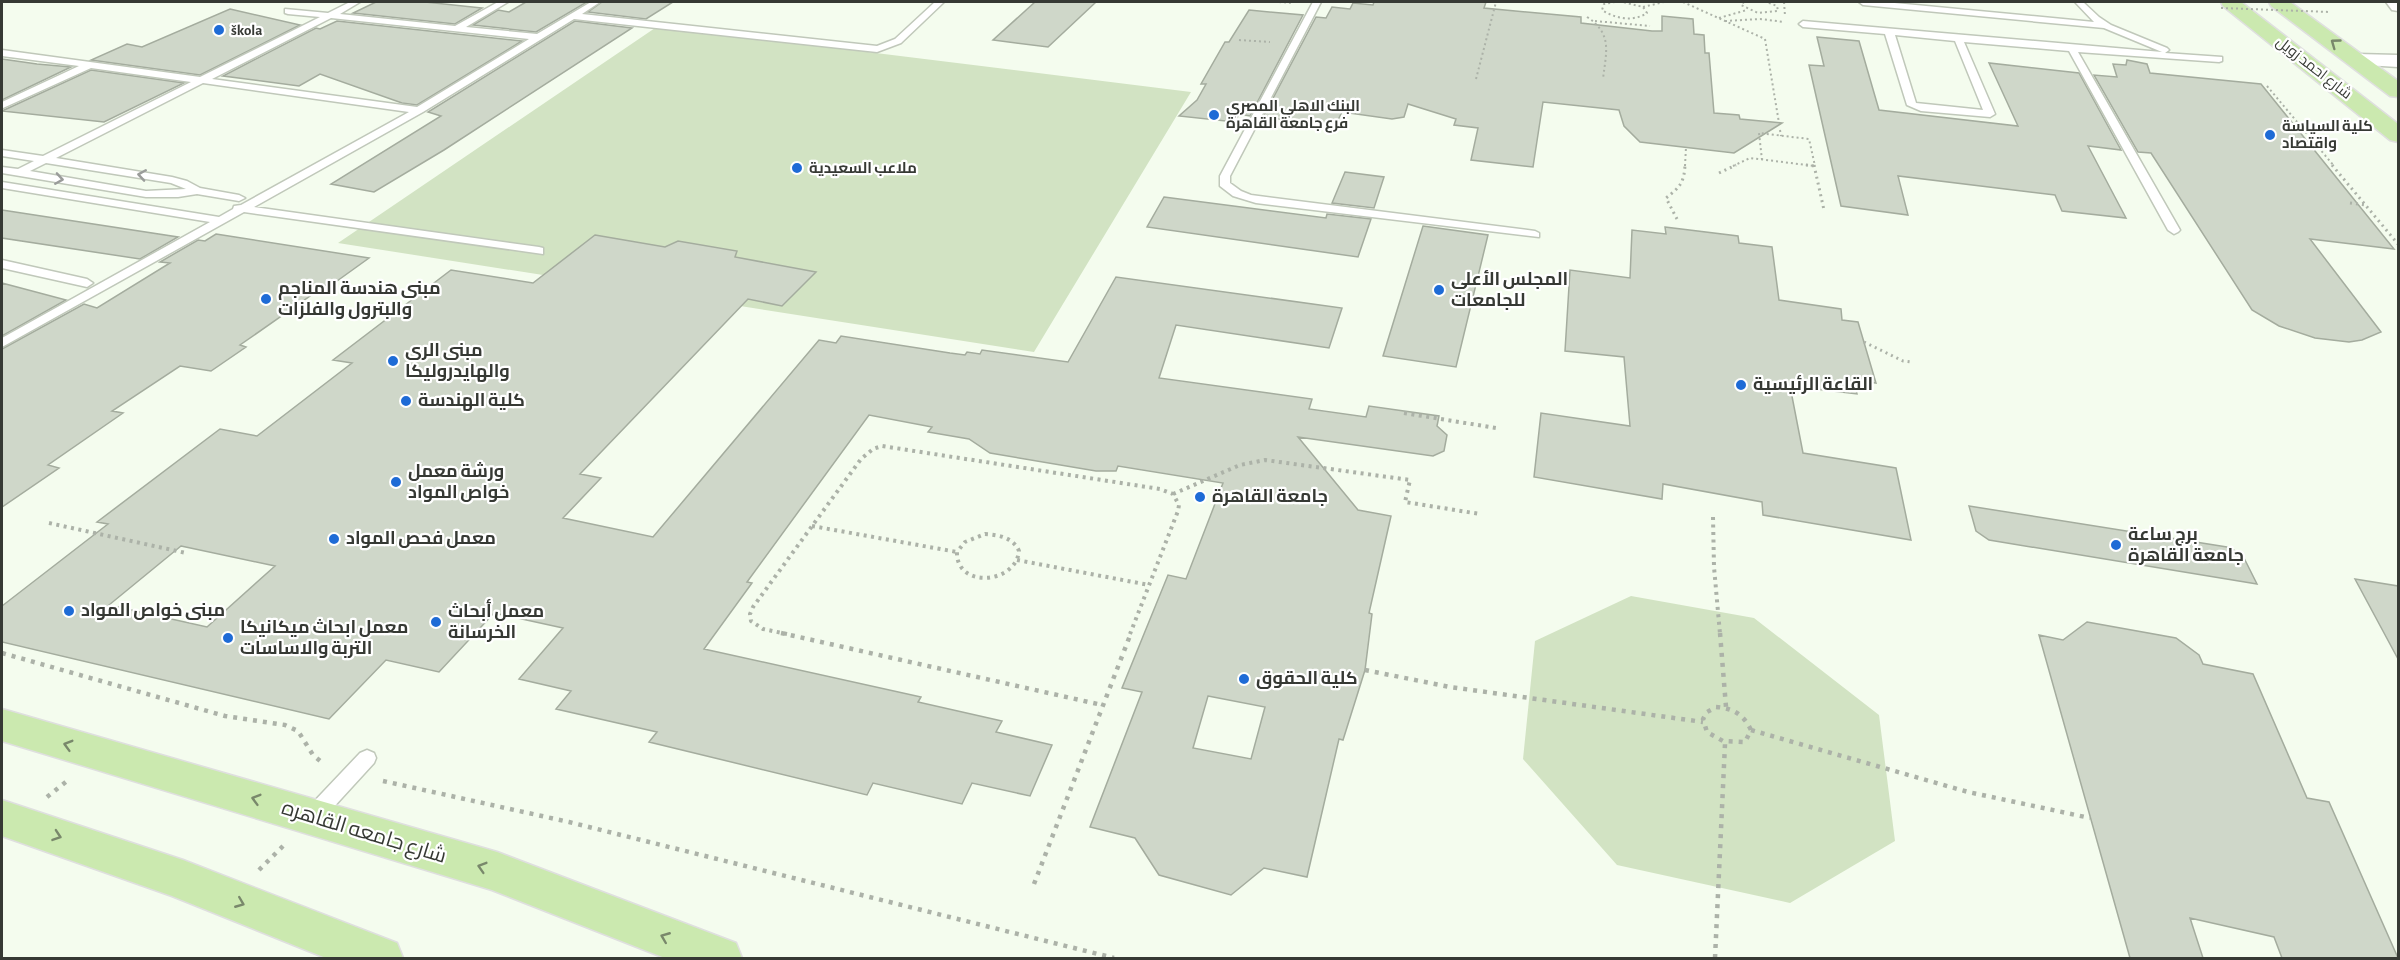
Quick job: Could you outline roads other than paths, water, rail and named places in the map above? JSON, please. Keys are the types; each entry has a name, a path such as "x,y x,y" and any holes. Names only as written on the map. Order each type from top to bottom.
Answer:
{"main road":[{"name":"شارع احمد زويل","path":"2278,2 2398,91"},
{"name":"شارع احمد زويل","path":"2225,5 2398,135"},
{"name":"شارع جامعه القاهره","path":"2,726 314,816 497,872 719,958"},
{"path":"6,824 230,899 380,958"}],"street":[{"path":"2395,2 2398,6"},
{"path":"2357,60 2398,61"}],"lane":[{"path":"19,173 356,2"},
{"path":"458,28 504,2"},
{"path":"2,331 204,218 238,203 419,110 596,2"},
{"path":"572,16 876,49 898,41 940,2"},
{"path":"1317,2 1225,176 1224,184 1231,192 1245,198 1535,235"},
{"path":"1863,2 1920,4 2042,33 2072,49 2219,59"},
{"path":"2079,2 2087,12 2107,26 2178,56"},
{"path":"288,11 538,37"},
{"path":"1803,24 1958,38 2107,26"},
{"path":"1889,32 1912,105 1921,108 1990,114 1958,38"},
{"path":"2072,49 2174,230"},
{"path":"2,53 419,110"},
{"path":"3,105 91,65"},
{"path":"2,153 172,180 197,191 238,203 539,251"},
{"path":"2,170 146,194 178,194 197,191"},
{"path":"2,185 218,220"},
{"path":"2,343 218,220 238,203"},
{"path":"2,264 87,283"},
{"path":"314,816 367,758"}],"place":[{"name":"škola","path":"219,30"},
{"name":"البنك الاهلي المصري فرع جامعة القاهرة","path":"1214,115"},
{"name":"كلية السياسة واقتصاد","path":"2270,135"},
{"name":"ملاعب السعيدية","path":"797,168"},
{"name":"المجلس الأعلى للجامعات","path":"1439,290"},
{"name":"مبنى هندسة المناجم والبترول والفلزات","path":"266,299"},
{"name":"مبنى الرى والهايدروليكا","path":"393,361"},
{"name":"القاعة الرئيسية","path":"1741,385"},
{"name":"كلية الهندسة","path":"406,401"},
{"name":"ورشة معمل خواص المواد","path":"396,482"},
{"name":"جامعة القاهرة","path":"1200,497"},
{"name":"معمل فحص المواد","path":"334,539"},
{"name":"برج ساعة جامعة القاهرة","path":"2116,545"},
{"name":"مبنى خواص المواد","path":"69,611"},
{"name":"معمل أبحاث الخرسانة","path":"436,622"},
{"name":"معمل ابحاث ميكانيكا التربة والاساسات","path":"228,638"},
{"name":"كلية الحقوق","path":"1244,679"}]}
